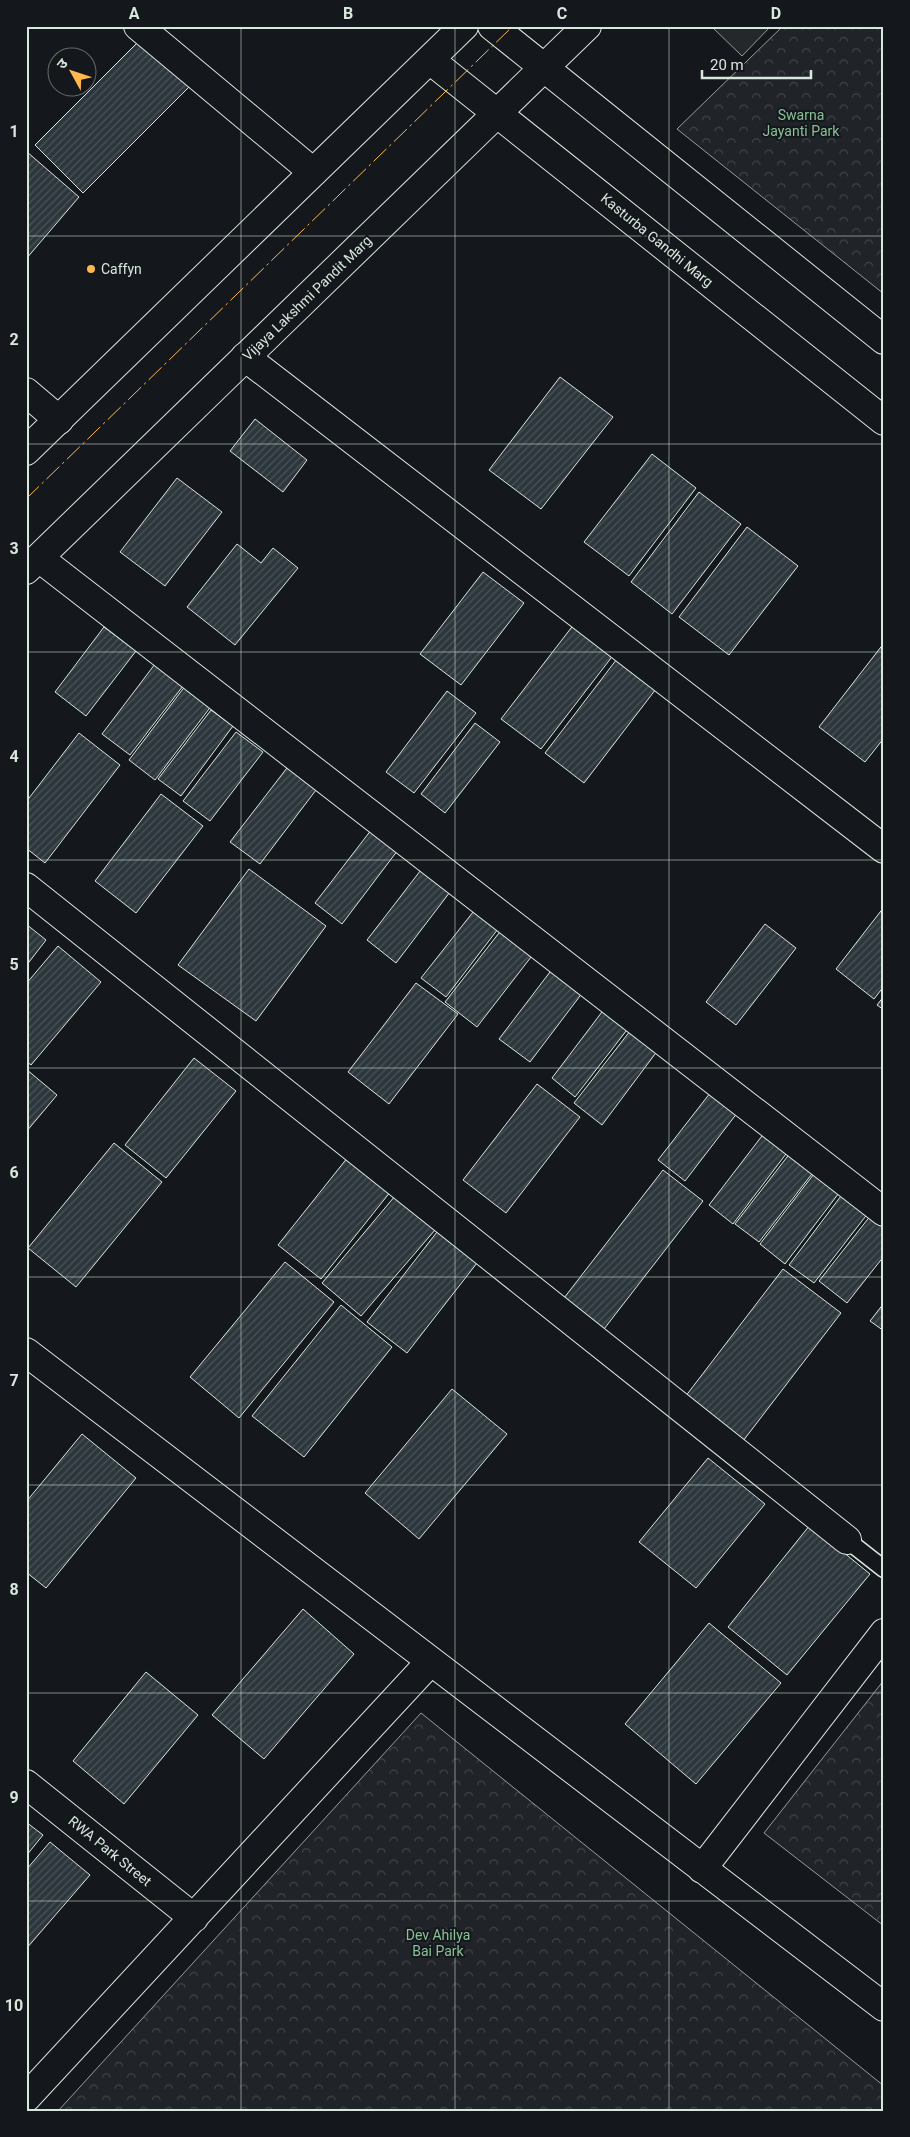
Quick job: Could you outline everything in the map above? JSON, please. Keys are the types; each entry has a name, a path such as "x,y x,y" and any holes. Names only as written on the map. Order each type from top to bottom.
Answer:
{"street":[{"path":"138,26 313,172"},
{"path":"26,451 464,26"},
{"path":"492,26 884,340"},
{"name":"Vijaya Lakshmi Pandit Marg","path":"32,564 587,26"},
{"name":"Kasturba Gandhi Marg","path":"430,60 884,420"},
{"path":"245,357 884,848"},
{"path":"26,392 59,420"},
{"path":"32,564 884,1212"},
{"path":"26,887 847,1540"},
{"path":"26,1352 884,2007"},
{"path":"702,1869 884,1633"},
{"path":"26,2098 431,1662"},
{"name":"RWA Park Street","path":"26,1784 194,1918"}],"lane":[{"path":"847,1540 884,1569"}],"green space":[{"name":"Swarna Jayanti Park","path":"783,26 884,26 884,294 677,129"},
{"path":"884,1680 884,1926 764,1833"},
{"name":"Dev Ahilya Bai Park","path":"421,1713 884,2086 884,2111 58,2111"}],"shaded area":[{"path":"711,26 771,26 742,56"}],"building":[{"path":"141,39 189,87 83,193 35,145 82,98 98,98 98,82"},
{"path":"26,151 79,197 26,259"},
{"path":"560,377 613,417 541,509 489,470"},
{"path":"255,419 307,460 283,492 230,451"},
{"path":"652,454 696,488 629,576 584,542"},
{"path":"177,478 222,512 165,586 120,552"},
{"path":"699,492 741,524 672,614 631,582"},
{"path":"747,527 798,566 729,655 679,617"},
{"path":"237,544 261,563 273,548 298,568 235,645 187,607"},
{"path":"483,572 524,603 461,685 420,654"},
{"path":"578,619 618,649 541,749 501,719"},
{"path":"104,627 136,651 86,716 55,692"},
{"path":"884,643 884,738 865,762 819,727"},
{"path":"620,655 659,685 584,783 545,753"},
{"path":"155,664 183,686 130,755 102,734"},
{"path":"186,685 212,705 155,780 129,760"},
{"path":"447,691 476,713 414,793 386,772"},
{"path":"211,710 233,726 181,796 158,779"},
{"path":"475,723 500,742 445,813 421,794"},
{"path":"236,732 263,752 210,821 183,801"},
{"path":"79,733 120,765 45,863 26,848 26,802"},
{"path":"290,764 319,786 260,864 230,842"},
{"path":"161,794 203,826 136,913 95,881"},
{"path":"375,825 401,846 342,924 315,903"},
{"path":"424,866 453,888 396,963 367,940"},
{"path":"249,869 326,926 256,1021 178,965"},
{"path":"477,907 501,925 446,997 421,978"},
{"path":"884,907 884,986 874,999 836,969"},
{"path":"26,924 46,940 26,966"},
{"path":"506,924 538,948 477,1027 445,1002"},
{"path":"765,924 796,948 736,1025 706,1002"},
{"path":"58,946 101,982 31,1065 26,1061 26,984"},
{"path":"553,968 583,992 530,1062 499,1039"},
{"path":"416,983 458,1014 389,1104 348,1072"},
{"path":"884,996 884,1010 877,1005"},
{"path":"605,1008 630,1026 575,1097 552,1078"},
{"path":"634,1026 661,1046 602,1125 574,1103"},
{"path":"194,1058 236,1091 166,1178 125,1145"},
{"path":"26,1069 57,1095 26,1132"},
{"path":"537,1084 580,1117 506,1213 463,1180"},
{"path":"714,1088 741,1108 685,1181 658,1160"},
{"path":"765,1132 789,1150 733,1224 709,1205"},
{"path":"114,1143 162,1182 76,1287 28,1248"},
{"path":"791,1152 815,1170 759,1242 735,1224"},
{"path":"348,1157 391,1191 321,1279 278,1245"},
{"path":"663,1170 703,1201 604,1329 564,1298"},
{"path":"817,1170 842,1189 785,1264 760,1244"},
{"path":"847,1188 872,1208 814,1283 789,1265"},
{"path":"395,1196 435,1230 361,1316 322,1283"},
{"path":"875,1210 884,1216 884,1256 847,1303 819,1281"},
{"path":"437,1232 477,1263 407,1353 367,1322"},
{"path":"285,1262 334,1302 239,1418 190,1377"},
{"path":"783,1269 841,1313 743,1441 685,1397"},
{"path":"884,1303 884,1331 870,1321"},
{"path":"341,1305 392,1347 304,1457 252,1416"},
{"path":"452,1389 507,1434 419,1539 365,1493"},
{"path":"82,1434 136,1478 46,1588 26,1572 26,1502"},
{"path":"708,1458 765,1504 696,1588 639,1542"},
{"path":"810,1525 870,1574 787,1675 728,1627"},
{"path":"303,1609 354,1654 264,1759 212,1715"},
{"path":"709,1623 781,1683 696,1784 625,1724"},
{"path":"146,1672 198,1715 124,1804 73,1761"},
{"path":"26,1822 43,1835 26,1856"},
{"path":"50,1842 90,1875 26,1949 26,1870"}],"power":[{"path":"26,499 513,26"}],"place":[{"name":"Caffyn","path":"91,269"}]}
